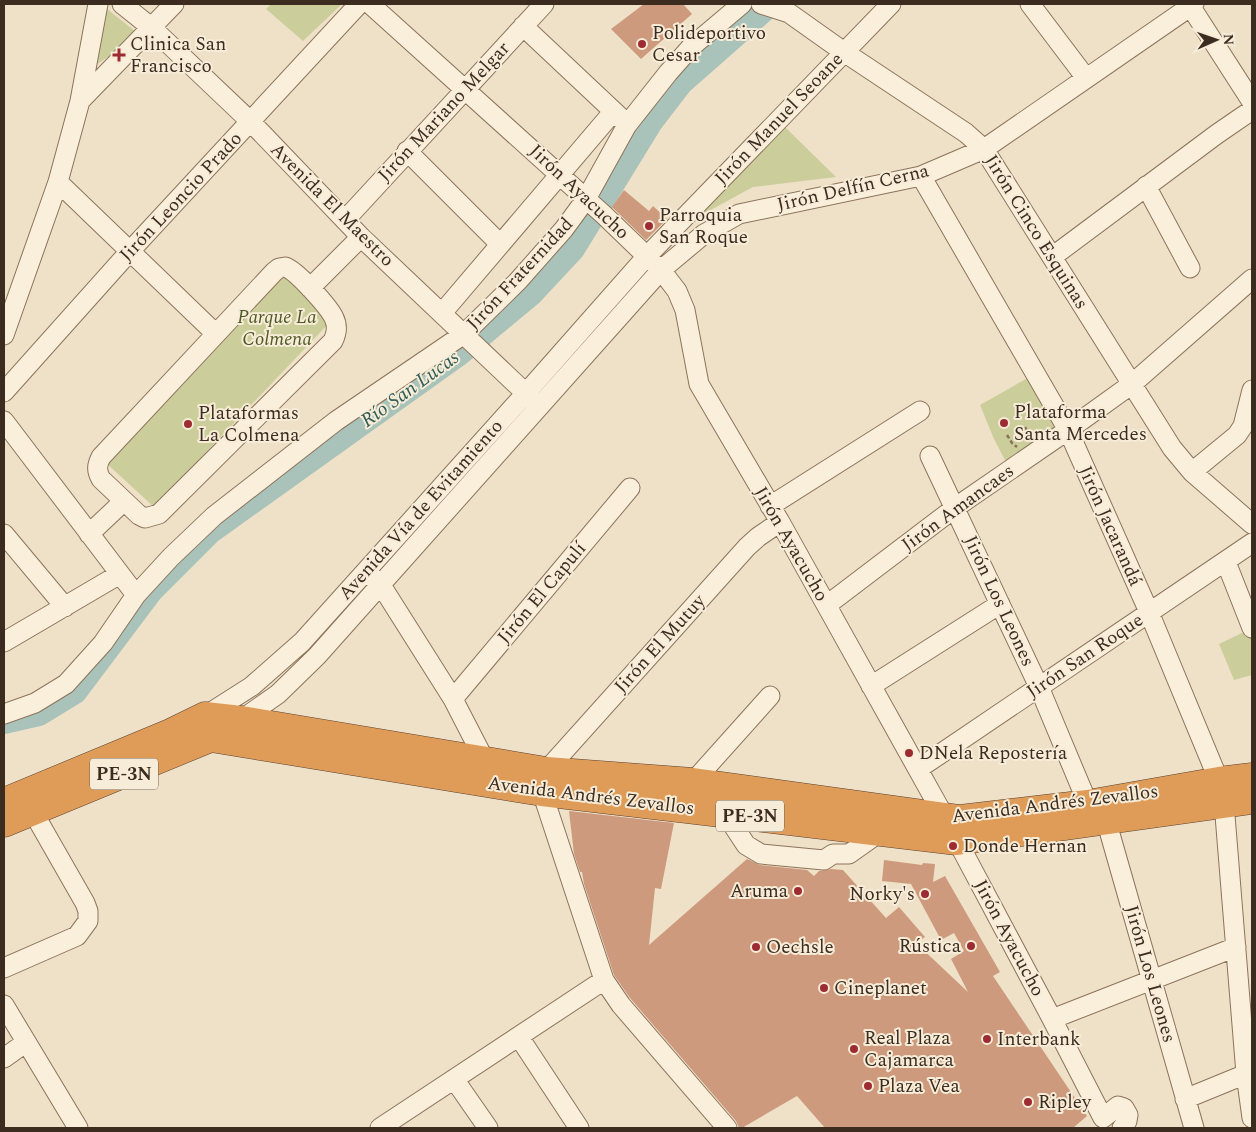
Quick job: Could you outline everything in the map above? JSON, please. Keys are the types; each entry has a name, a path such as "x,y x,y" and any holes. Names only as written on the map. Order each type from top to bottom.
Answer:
{"highway":[{"name":"Avenida Andrés Zevallos","path":"242,720 485,761 544,781 693,782 951,829"},
{"name":"PE-3N","path":"4,823 33,812 208,727 242,720"},
{"name":"Avenida Andrés Zevallos","path":"4,802 168,734 208,727 544,781 725,814 880,832 951,829 960,819 1097,812 1222,792 1252,777"},
{"name":"Avenida Andrés Zevallos","path":"1222,792 1252,800"}],"street":[{"path":"4,335 58,182 80,102 98,4"},
{"name":"Avenida El Maestro","path":"122,4 152,28 251,122 361,237 540,407"},
{"path":"80,102 174,4"},
{"name":"Jirón Leoncio Prado","path":"4,392 131,250 359,4"},
{"name":"Jirón Ayacucho","path":"370,4 595,206 661,270 677,291 685,310 699,384 780,522 951,829 1052,1019 1097,1123 1118,1106 1124,1108 1128,1116 1122,1128"},
{"name":"Jirón Mariano Melgar","path":"345,220 544,4"},
{"name":"Jirón Fraternidad","path":"4,714 36,703 66,684 103,643 136,595 171,557 214,516 336,421 468,337 564,229 595,206 620,118 691,47 742,4"},
{"name":"Jirón Cinco Esquinas","path":"761,4 790,9 844,52 966,133 984,149 1172,448 1192,472 1252,524"},
{"name":"Jirón Manuel Seoane","path":"647,256 891,4"},
{"path":"1030,4 1086,78"},
{"path":"1191,4 1252,102"},
{"name":"Jirón Delfín Cerna","path":"661,270 704,234 739,214 921,176 984,149 1191,4"},
{"path":"442,313 560,174 620,118 523,26"},
{"path":"1052,256 1252,110"},
{"path":"407,151 500,244"},
{"name":"Jirón Jacarandá","path":"921,176 1068,430 1149,612 1222,792 1246,1074 1252,1118"},
{"path":"58,182 131,250 216,334"},
{"path":"1146,186 1190,268"},
{"path":"310,288 361,237"},
{"name":"Avenida Vía de Evitamiento","path":"208,727 302,642 526,394 647,256"},
{"path":"279,268 290,268 310,288 334,317 337,333 333,341 159,514 145,518 139,515 101,479 98,472 98,464 101,457 279,268"},
{"name":"Avenida Vía de Evitamiento","path":"242,720 278,694 317,656 661,270"},
{"name":"Jirón Amancaes","path":"826,606 956,508 1132,384 1252,279"},
{"path":"1192,472 1237,435 1243,426 1252,390"},
{"path":"770,506 920,411"},
{"path":"4,421 136,595"},
{"name":"Jirón Los Leones","path":"930,456 1097,812 1151,980 1194,1128"},
{"name":"Jirón El Capulí","path":"454,699 630,488"},
{"path":"89,534 124,501"},
{"name":"Jirón El Mutuy","path":"544,781 747,547 780,522"},
{"path":"4,534 65,607"},
{"name":"Jirón San Roque","path":"918,769 1252,543"},
{"path":"1226,562 1252,628"},
{"path":"366,571 381,585 454,699 485,761"},
{"path":"4,642 120,574"},
{"path":"871,686 1000,604"},
{"path":"693,782 770,696"},
{"path":"544,781 593,952 604,980 620,1005 726,1128"},
{"path":"4,968 77,936 88,921 88,911 85,903 33,812"},
{"path":"725,814 746,845 761,854 824,860 834,854 849,854 880,832"},
{"path":"741,838 817,847"},
{"path":"1052,1019 1236,947"},
{"path":"380,1128 604,980"},
{"path":"4,1005 25,1043 78,1128"},
{"path":"519,1037 579,1128"},
{"path":"4,1058 25,1043"},
{"path":"1185,1099 1246,1074"},
{"path":"454,1079 488,1128"}],"path":[{"path":"1025,427 1033,442"},
{"path":"1006,435 1012,444 1021,450"}],"green space":[{"path":"271,4 342,4 303,41 266,9"},
{"path":"107,9 140,35 93,67"},
{"path":"783,125 836,177 753,187 696,218"},
{"name":"Plataformas La Colmena","path":"281,272 332,320 154,507 106,463"},
{"path":"1033,375 1060,425 1006,462 980,405"},
{"path":"1250,629 1252,633 1252,675 1234,680 1219,644"}],"building":[{"name":"Polideportivo Cesar","path":"644,4 683,4 692,14 641,59 611,29"},
{"path":"624,190 649,211 653,206 667,219 646,240 612,207"},
{"path":"569,811 674,823 661,889 655,888 649,945 747,859 760,865 807,870 814,876 819,871 843,870 886,918 899,907 925,937 916,943 968,992 951,959 964,951 954,933 941,940 911,884 882,881 884,860 922,865 923,863 935,864 933,882 945,876 1000,972 993,976 1087,1116 1073,1128 825,1128 797,1096 739,1128 736,1121 630,998 614,975 584,884 582,872 580,872 574,854"}],"waterway":[{"name":"Río San Lucas","path":"4,722 39,714 75,692 151,591 210,532 459,354 531,294 573,249 651,122 681,83 771,4"}],"place":[{"name":"Polideportivo Cesar","path":"642,44"},
{"name":"Clinica San Francisco","path":"119,55"},
{"name":"Parroquia San Roque","path":"649,226"},
{"name":"Plataforma Santa Mercedes","path":"1004,423"},
{"name":"Plataformas La Colmena","path":"188,424"},
{"name":"DNela Repostería","path":"909,753"},
{"name":"Donde Hernan","path":"953,846"},
{"name":"Aruma","path":"798,891"},
{"name":"Norky's","path":"925,894"},
{"name":"Rústica","path":"971,946"},
{"name":"Oechsle","path":"756,947"},
{"name":"Cineplanet","path":"824,988"},
{"name":"Interbank","path":"987,1039"},
{"name":"Real Plaza Cajamarca","path":"854,1049"},
{"name":"Plaza Vea","path":"868,1086"},
{"name":"Ripley","path":"1028,1102"}],"park label":[{"name":"Parque La Colmena","path":"277,328"}]}
